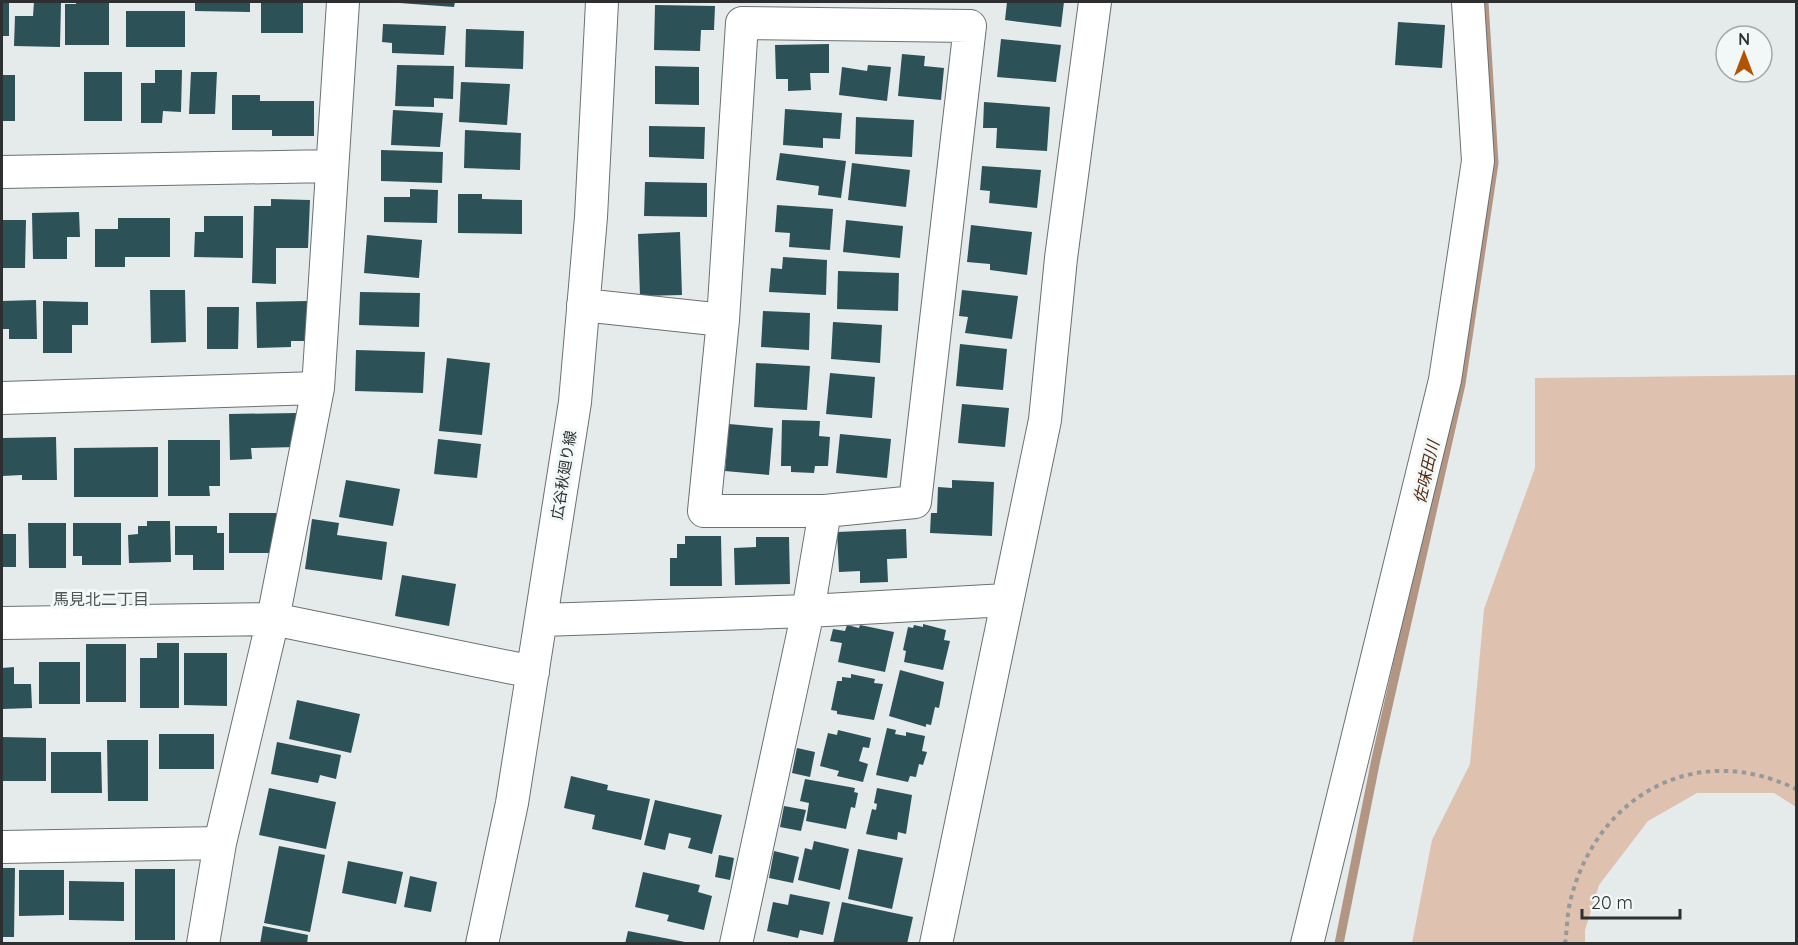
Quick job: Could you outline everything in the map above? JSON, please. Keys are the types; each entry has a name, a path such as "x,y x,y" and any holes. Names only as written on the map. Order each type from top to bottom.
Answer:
{"street":[{"path":"203,944 220,843 273,619 318,388 343,2"},
{"name":"広谷秋廻り線","path":"482,944 512,803 575,402 591,217 602,2"},
{"path":"936,944 1045,420 1061,258 1095,2"},
{"path":"1307,944 1445,380 1478,161 1468,2"},
{"path":"742,23 970,26 915,502 825,511 704,512 723,320 742,23"},
{"path":"2,172 331,166"},
{"path":"583,305 723,320"},
{"path":"2,398 318,388"},
{"path":"736,944 808,611 825,511"},
{"path":"542,620 808,611 1006,600"},
{"path":"2,623 273,619 533,672"},
{"path":"2,848 220,843"}],"path":[{"path":"1565,944 1570,903 1582,868 1598,839 1619,813 1644,793 1674,778 1711,771 1744,771 1772,777 1797,789"}],"shaded area":[{"path":"1796,375 1796,807 1774,793 1697,793 1648,821 1599,885 1585,930 1585,943 1412,943 1432,840 1470,764 1484,609 1535,468 1535,378"}],"building":[{"path":"2,2 9,2 9,36 2,36"},
{"path":"34,2 61,2 60,47 14,46 15,16 33,16"},
{"path":"76,2 109,2 109,45 65,45 65,4 76,4"},
{"path":"195,2 250,2 250,12 195,11"},
{"path":"261,2 303,2 303,33 261,33"},
{"path":"386,2 455,2 454,7"},
{"path":"1007,2 1064,2 1061,27 1005,20"},
{"path":"655,5 715,6 714,30 701,30 700,51 654,50"},
{"path":"126,11 185,11 185,47 126,47"},
{"path":"1398,22 1445,25 1442,68 1395,65"},
{"path":"383,24 446,26 444,55 392,53 392,43 382,42"},
{"path":"466,29 524,31 523,69 465,67"},
{"path":"1001,39 1061,45 1056,82 997,77"},
{"path":"829,44 829,73 810,73 811,90 788,91 788,79 776,79 775,45"},
{"path":"902,54 925,56 924,66 944,68 941,100 898,96"},
{"path":"397,65 454,66 453,99 434,98 434,107 395,106"},
{"path":"868,65 891,67 887,101 839,95 842,67 867,71"},
{"path":"655,66 699,67 699,105 655,104"},
{"path":"155,70 182,70 181,112 163,111 162,123 141,123 141,83 155,83"},
{"path":"84,72 122,72 122,121 84,121"},
{"path":"191,72 217,72 215,114 189,114"},
{"path":"2,75 15,75 15,121 2,121"},
{"path":"461,82 510,84 507,125 459,122"},
{"path":"232,95 260,95 260,101 314,101 314,136 272,136 272,130 232,130"},
{"path":"984,102 1050,107 1047,151 996,148 997,128 983,128"},
{"path":"785,109 842,113 840,139 823,138 823,148 783,145"},
{"path":"393,110 443,113 440,147 391,145"},
{"path":"856,117 914,120 912,157 855,154"},
{"path":"649,126 705,127 704,159 649,157"},
{"path":"465,130 521,133 520,170 464,168"},
{"path":"381,150 443,152 442,183 381,181"},
{"path":"780,153 846,161 841,198 818,195 819,186 776,180"},
{"path":"852,163 910,170 906,207 848,200"},
{"path":"982,166 1041,170 1037,208 989,203 990,191 980,190"},
{"path":"645,182 707,183 707,217 644,216"},
{"path":"410,189 438,190 437,223 384,222 384,197 410,197"},
{"path":"458,194 482,194 482,199 522,200 522,234 458,233"},
{"path":"271,199 310,200 308,248 276,248 276,284 252,283 254,206 271,206"},
{"path":"777,205 833,209 830,250 789,247 790,233 775,232"},
{"path":"79,212 80,237 67,237 67,259 33,259 32,213"},
{"path":"204,216 243,216 243,258 194,257 195,232 204,232"},
{"path":"118,218 170,218 170,257 125,257 125,267 95,267 95,229 118,229"},
{"path":"2,220 26,220 25,268 2,268"},
{"path":"846,220 903,226 900,258 843,252"},
{"path":"971,225 1032,232 1027,275 990,270 990,264 967,262"},
{"path":"680,232 682,295 640,296 638,234"},
{"path":"367,235 422,240 419,278 364,273"},
{"path":"783,257 827,260 826,295 769,292 771,268 782,269"},
{"path":"838,271 899,273 898,311 837,309"},
{"path":"150,290 185,290 186,342 151,343"},
{"path":"962,290 1018,296 1012,339 965,333 968,317 959,316"},
{"path":"360,292 420,293 419,327 359,325"},
{"path":"36,300 37,339 9,339 9,329 2,329 2,301"},
{"path":"43,301 88,302 88,325 72,325 72,353 43,353"},
{"path":"307,301 308,341 291,341 291,347 257,348 256,302"},
{"path":"207,307 239,307 238,349 207,349"},
{"path":"763,311 810,313 809,350 761,347"},
{"path":"833,322 882,325 880,363 831,359"},
{"path":"960,344 1007,349 1003,390 956,386"},
{"path":"356,350 425,352 423,393 355,391"},
{"path":"447,358 490,363 482,435 439,431"},
{"path":"756,363 810,366 807,410 754,407"},
{"path":"830,373 875,377 872,418 826,414"},
{"path":"962,404 1009,408 1005,447 958,443"},
{"path":"296,413 297,447 251,448 252,459 230,460 229,414"},
{"path":"782,420 820,421 819,436 830,437 828,466 815,466 814,473 791,472 791,466 781,466"},
{"path":"729,424 773,428 769,475 725,471"},
{"path":"840,434 891,439 887,478 836,473"},
{"path":"56,437 57,480 22,480 22,475 2,476 2,438"},
{"path":"438,439 481,444 477,478 434,474"},
{"path":"168,440 220,440 220,486 209,486 210,496 168,496"},
{"path":"158,447 158,497 74,497 74,448"},
{"path":"346,480 400,489 393,526 339,517"},
{"path":"952,480 994,482 992,536 930,533 931,513 937,513 938,487 952,488"},
{"path":"229,513 276,513 276,553 229,553"},
{"path":"312,519 339,523 337,535 387,542 382,580 305,569"},
{"path":"147,521 170,521 171,562 129,563 128,535 138,534 138,526 147,526"},
{"path":"28,523 66,523 66,568 29,568"},
{"path":"73,523 121,523 121,565 82,565 82,556 73,556"},
{"path":"175,526 217,526 217,533 224,533 224,570 193,570 193,555 175,555"},
{"path":"906,529 907,558 887,559 888,582 860,583 860,571 839,572 837,532"},
{"path":"2,534 16,534 16,567 2,567"},
{"path":"685,536 721,536 722,586 670,586 670,558 677,558 677,544 685,544"},
{"path":"756,537 789,537 790,584 735,585 734,548 756,547"},
{"path":"402,575 456,584 449,626 395,616"},
{"path":"923,624 946,630 944,640 950,641 943,670 904,662 906,651 903,650 908,627 913,628 914,625 923,627"},
{"path":"847,625 859,628 860,625 894,632 885,672 838,662 842,643 830,641 833,629 845,631"},
{"path":"157,643 179,643 179,708 140,708 140,658 157,658"},
{"path":"86,644 126,644 126,702 86,702"},
{"path":"184,653 227,653 227,706 184,705"},
{"path":"39,662 80,662 80,704 39,704"},
{"path":"14,667 14,684 31,684 32,708 2,709 2,668"},
{"path":"900,670 944,682 939,708 935,707 931,725 926,724 926,727 889,716"},
{"path":"851,674 875,679 874,683 883,684 874,720 837,714 837,711 831,710 837,681 842,681 842,677 851,678"},
{"path":"297,700 360,714 351,753 289,739"},
{"path":"887,728 896,730 895,734 906,736 906,732 925,736 922,751 927,752 923,765 919,764 916,777 910,776 908,782 876,775"},
{"path":"838,730 871,738 869,748 863,747 859,761 868,764 863,782 837,776 839,771 820,766 828,733 837,735"},
{"path":"159,734 214,734 214,769 159,769"},
{"path":"2,737 46,738 46,781 2,781"},
{"path":"107,740 148,740 148,801 108,801"},
{"path":"277,742 341,755 336,779 320,775 318,783 271,774"},
{"path":"797,748 815,752 810,777 792,773"},
{"path":"51,752 101,752 102,793 51,793"},
{"path":"571,776 608,785 607,790 650,799 641,840 592,829 595,815 564,808"},
{"path":"805,779 855,788 854,792 858,793 855,808 851,807 846,829 806,821 809,803 800,801"},
{"path":"269,788 336,802 326,849 259,835"},
{"path":"877,788 912,795 906,834 898,832 897,840 866,834 872,809 876,810 877,804 874,803"},
{"path":"655,800 722,815 712,854 688,848 691,838 669,833 665,850 644,845"},
{"path":"784,806 806,810 801,831 780,827"},
{"path":"814,841 849,849 840,890 798,880 805,848 812,850"},
{"path":"279,846 325,855 310,932 264,923"},
{"path":"858,849 903,858 892,909 848,899"},
{"path":"774,851 799,857 793,883 769,878"},
{"path":"719,855 734,858 730,880 715,877"},
{"path":"348,861 403,872 396,904 342,893"},
{"path":"2,868 15,868 14,937 2,937"},
{"path":"135,869 175,869 175,940 135,940"},
{"path":"19,870 64,870 64,915 19,916"},
{"path":"643,872 700,885 698,892 712,896 704,930 667,921 669,915 635,907"},
{"path":"410,876 437,882 431,912 404,907"},
{"path":"69,881 124,882 124,921 69,920"},
{"path":"790,894 830,902 823,935 800,930 798,938 767,931 773,902 788,905"},
{"path":"842,902 913,917 907,944 833,944"},
{"path":"263,926 308,935 307,944 260,944"},
{"path":"628,931 685,942 685,944 625,944"}],"waterway":[{"name":"佐味田川","path":"1339,944 1376,759 1461,384 1494,163 1484,2"}],"district":[{"name":"馬見北二丁目","path":"101,599"}]}
